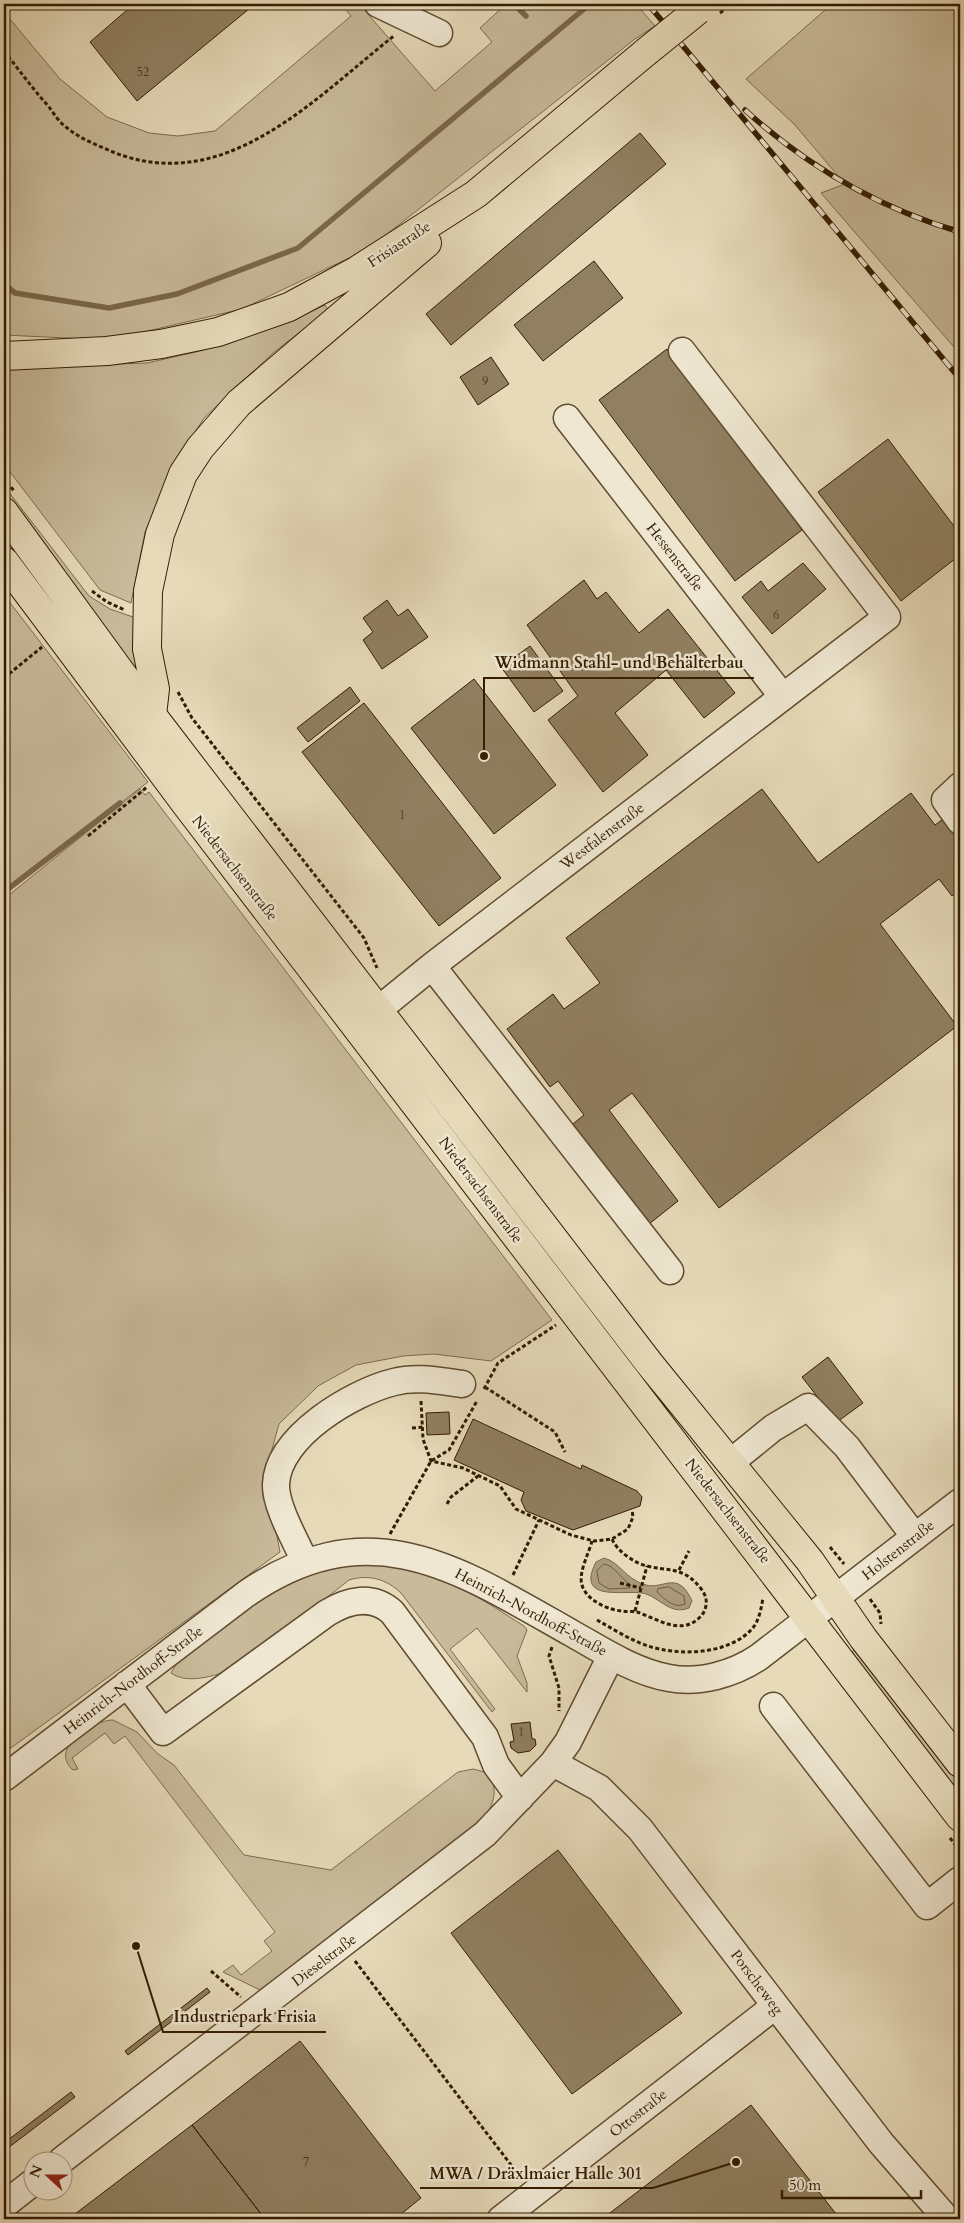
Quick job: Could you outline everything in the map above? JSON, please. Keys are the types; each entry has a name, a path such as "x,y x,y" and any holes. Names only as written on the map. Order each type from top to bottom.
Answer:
{"main road":[{"name":"Frisiastraße","path":"4,356 31,353 106,351 161,344 236,325 289,306 356,271 476,194 702,7"},
{"path":"152,715 155,689 147,649 146,614 155,553 166,515 183,474 206,441 239,403 426,244 476,194"},
{"name":"Frisiastraße","path":"4,346 31,353"},
{"name":"Niedersachsenstraße","path":"10,503 152,715 387,1003 649,1363 810,1561 863,1638 960,1763"},
{"name":"Niedersachsenstraße","path":"4,561 188,807 810,1618 960,1817"}],"street":[{"path":"378,4 439,33"},
{"name":"Westfalenstraße","path":"357,1027 432,966 887,617 682,351"},
{"name":"Hessenstraße","path":"567,418 783,697"},
{"path":"960,786 945,800 960,821"},
{"path":"432,966 670,1271"},
{"path":"305,1562 277,1498 276,1484 279,1468 312,1425 341,1404 360,1394 394,1382 420,1378 474,1386"},
{"path":"731,1462 773,1428 808,1407 863,1466 915,1537"},
{"name":"Holstenstraße","path":"810,1618 960,1502"},
{"name":"Heinrich-Nordhoff-Straße","path":"4,1778 253,1589 279,1573 305,1562 337,1553 398,1554 421,1559 468,1576 606,1653 644,1671 671,1679 712,1677 751,1663 810,1618"},
{"path":"127,1684 163,1732 327,1612 355,1600 373,1601 386,1606 392,1612 485,1737 496,1765 502,1774 525,1792"},
{"name":"Dieselstraße","path":"525,1792 561,1718 606,1653"},
{"name":"Dieselstraße","path":"72,2152 470,1847 553,1763 568,1742 606,1653"},
{"path":"773,1706 927,1906 960,1880"},
{"name":"Porscheweg","path":"553,1763 599,1788 625,1811 881,2143 947,2219"},
{"name":"Ottostraße","path":"501,2219 775,2006"},
{"path":"4,2205 22,2191"}],"path":[{"path":"4,50 64,126 79,136 124,156 156,164 190,163 232,152 274,130 413,20"},
{"path":"4,478 10,503"},
{"path":"90,590 116,607 146,614"},
{"path":"4,678 43,646"},
{"path":"176,688 192,718 364,938 387,1003"},
{"path":"88,836 141,792"},
{"path":"388,1537 431,1461 449,1450 474,1386 498,1363 560,1322"},
{"path":"420,1378 423,1439 431,1461"},
{"path":"474,1386 555,1432 565,1452"},
{"path":"412,1428 422,1427"},
{"path":"431,1461 463,1468 500,1486 516,1509 571,1536 592,1541 612,1538 628,1529 633,1517 632,1510"},
{"path":"447,1504 452,1497 478,1476"},
{"path":"512,1578 539,1520"},
{"path":"592,1541 582,1574 581,1585 601,1604 620,1611 636,1612 663,1624 676,1626 688,1625 698,1620 705,1612 706,1599 700,1587 690,1576 679,1570 647,1566 621,1551 612,1538"},
{"path":"679,1570 689,1550"},
{"path":"636,1612 647,1566"},
{"path":"620,1583 642,1588"},
{"path":"561,1718 558,1706 559,1688 549,1656 562,1628"},
{"path":"343,1945 534,2194"},
{"path":"211,1971 230,1987"}],"shaded area":[{"path":"341,4 359,4 435,91 492,42 480,28 506,4 636,4 655,26 635,39 368,249 242,309 109,340 4,335 4,12 60,79 107,117 149,133 178,136 215,131 351,16"},
{"path":"832,4 960,4 960,354 821,193 845,184 794,124 746,79"},
{"path":"325,305 328,310 273,353 204,418 178,459 145,532 131,603 100,590 4,464 4,368 147,363 200,351 278,326"},
{"path":"8,491 89,596 110,609 136,618 142,686 4,494"},
{"path":"4,595 148,782 4,892"},
{"path":"140,789 145,795 149,792 552,1320 491,1361 434,1354 403,1356 356,1365 318,1386 279,1424 265,1474 280,1552 4,1753 4,899"},
{"path":"355,1564 394,1566 429,1574 462,1588 524,1626 527,1630 517,1656 527,1683 527,1692 477,1628 450,1649 495,1709 492,1712 401,1593 383,1581 370,1578 349,1580 240,1666 215,1675 196,1679 178,1677 171,1673 178,1661 228,1621 281,1586 301,1577"},
{"path":"854,1650 960,1784 960,1802 848,1655"},
{"path":"113,1720 137,1732 158,1754 174,1765 244,1855 331,1870 458,1772 473,1769 488,1773 493,1785 494,1797 483,1820 350,1928 344,1926 260,1990 223,1972 233,1965 241,1975 272,1951 264,1941 275,1932 125,1736 114,1744 105,1733 72,1758 78,1769 73,1770 67,1762 66,1753 69,1745 76,1737 95,1725"}],"water":[{"path":"604,1558 610,1560 633,1579 646,1585 676,1583 687,1591 692,1601 689,1608 677,1610 646,1594 606,1592 598,1589 592,1584 591,1575 596,1562"}],"building":[{"path":"134,4 255,4 137,101 90,42"},
{"path":"640,133 666,164 451,345 426,314"},
{"path":"594,261 623,298 543,361 514,325"},
{"path":"667,349 802,530 735,581 599,400"},
{"path":"491,357 509,384 478,405 460,377"},
{"path":"888,439 960,534 960,555 901,601 818,492"},
{"path":"803,563 826,589 772,634 742,597 761,581 768,591"},
{"path":"584,580 597,599 606,592 639,633 668,609 735,693 704,718 666,670 615,713 648,755 603,792 548,720 578,696 527,625"},
{"path":"387,600 398,616 408,609 428,637 382,669 363,640 373,632 363,618"},
{"path":"530,646 563,691 534,712 501,667"},
{"path":"474,679 556,785 494,834 411,728"},
{"path":"350,687 360,701 308,742 297,728"},
{"path":"364,703 501,878 439,926 302,752"},
{"path":"762,789 818,863 911,793 935,825 950,814 960,827 960,889 952,896 939,879 880,924 957,1026 719,1208 632,1093 609,1110 678,1201 649,1224 573,1124 584,1115 558,1081 550,1087 507,1029 553,994 564,1009 600,983 566,938"},
{"path":"828,1357 863,1403 837,1422 802,1377"},
{"path":"449,1412 450,1434 427,1435 426,1413"},
{"path":"473,1419 581,1469 582,1465 637,1491 642,1497 640,1506 573,1530 526,1511 521,1500 524,1492 454,1460"},
{"path":"530,1722 532,1739 535,1739 536,1745 530,1751 518,1753 511,1748 510,1742 514,1741 511,1724"},
{"path":"558,1850 682,2013 572,2094 451,1933"},
{"path":"207,1988 210,1992 128,2055 125,2051"},
{"path":"300,2041 421,2198 395,2219 265,2219 192,2125"},
{"path":"71,2092 75,2097 4,2151 4,2143"},
{"path":"751,2105 840,2219 602,2219"},
{"path":"192,2125 265,2219 78,2219 75,2214"}],"waterway":[{"path":"4,284 15,293 109,308 177,294 298,248 590,4"},
{"path":"518,8 526,16"},
{"path":"4,892 120,803"}],"railway":[{"path":"648,4 960,379"},
{"path":"745,110 794,150 846,183 901,211 960,232"}],"place":[{"name":"Widmann Stahl- und Behälterbau","path":"484,756"},
{"name":"Industriepark Frisia","path":"136,1946"},
{"name":"MWA / Dräxlmaier Halle 301","path":"736,2162"}]}
